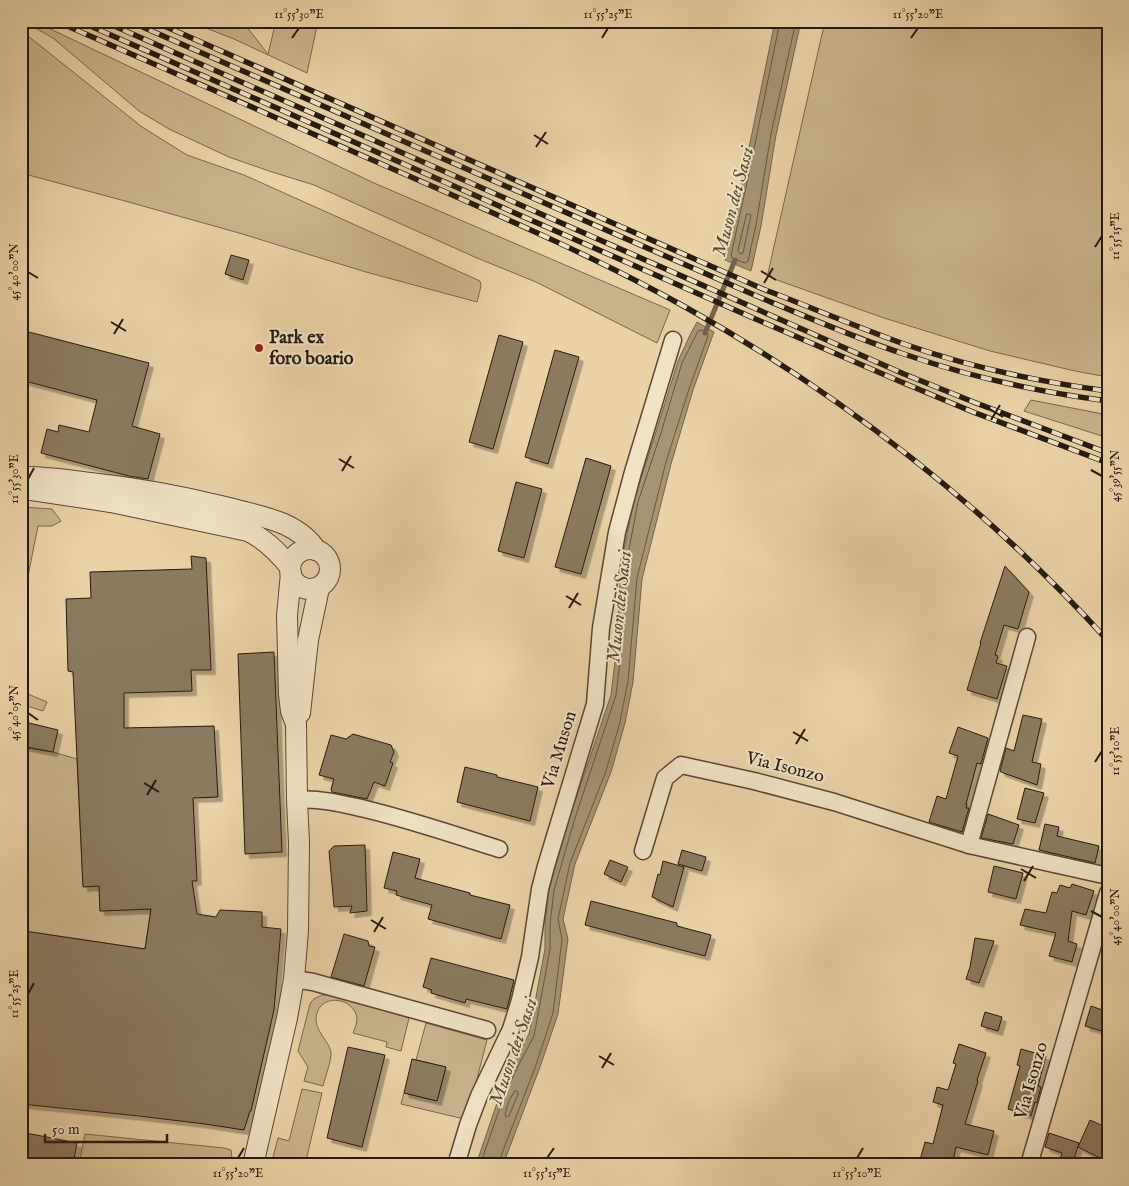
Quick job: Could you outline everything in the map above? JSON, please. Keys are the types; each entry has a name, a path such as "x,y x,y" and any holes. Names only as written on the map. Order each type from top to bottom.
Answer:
{"street":[{"name":"Via Muson","path":"456,1165 479,1096 511,1029 520,1000 530,957 540,889 595,704 602,628 617,532 673,340"},
{"path":"21,477 136,488 210,503 283,524 305,536 316,550"},
{"path":"21,488 110,502 248,531 265,541 283,558 290,570 294,582 306,589 313,590 326,583 331,571 331,565 324,554 318,550 305,549 295,556 290,570 287,636 289,694 291,711 296,724 299,843 298,931 294,979 287,1018 253,1165"},
{"path":"167,513 173,509 180,508 202,511 210,503"},
{"path":"210,503 210,510 213,513 258,528 265,541"},
{"path":"296,724 300,714 308,640 319,588"},
{"path":"969,844 1027,637"},
{"name":"Via Isonzo","path":"643,851 665,778 681,765 754,781 834,802 969,844 1108,876"},
{"path":"297,800 311,799 340,803 390,815 499,848"},
{"name":"Via Isonzo","path":"1029,1165 1108,893"},
{"path":"294,979 313,982 487,1030"}],"shaded area":[{"path":"188,21 242,21 268,54 276,21 318,21 307,73 234,39"},
{"path":"825,21 1108,21 1108,377 990,351 884,318 774,279 768,273"},
{"path":"42,25 374,183 670,310 657,343 536,282 477,258 314,185 229,157 169,129 139,111 53,38 37,29"},
{"path":"23,32 142,127 187,155 244,175 480,281 481,286 477,302 366,272 239,233 21,173 21,40"},
{"path":"1031,400 1108,415 1108,438 1024,411"},
{"path":"21,507 52,509 61,521 52,526 38,526 21,611"},
{"path":"21,691 47,702 43,711 21,704"},
{"path":"21,747 53,752 77,759 83,886 99,886 100,911 151,909 145,949 25,931 23,943 21,943"},
{"path":"323,995 331,995 409,1018 401,1051 386,1047 387,1042 353,1033 357,1018 355,1011 345,1002 338,1000 325,1003 320,1007 316,1019 318,1029 331,1052 329,1064 323,1086 304,1081 308,1067 298,1051 310,1004 314,999"},
{"path":"426,1023 487,1040 470,1106 464,1119 401,1104 404,1093 437,1101 446,1067 416,1060"},
{"path":"302,1089 322,1093 305,1165 271,1165 278,1138 289,1141"},
{"path":"85,1134 224,1148 231,1150 232,1158 230,1165 79,1165"}],"water":[{"path":"775,21 801,21 776,135 761,226 751,271 725,260"},
{"path":"697,322 714,332 693,390 671,464 642,579 633,682 625,723 611,772 575,864 563,919 568,939 558,1014 503,1165 475,1165 499,1097 513,1064 529,1034 545,949 545,925 549,889 570,816 611,695 617,644 621,564 634,500 678,361"}],"building":[{"path":"231,255 249,260 243,280 225,274"},
{"path":"21,330 149,363 132,426 160,434 148,479 129,476 41,453 47,429 58,432 59,425 89,432 97,400 21,380"},
{"path":"499,335 523,342 493,449 469,442"},
{"path":"555,350 579,357 548,464 525,457"},
{"path":"586,458 611,466 581,574 555,567"},
{"path":"516,482 542,489 524,558 498,551"},
{"path":"191,556 206,558 211,670 191,670 192,691 124,693 124,728 214,726 218,797 193,798 197,881 192,881 197,914 216,917 220,910 262,912 262,927 281,929 274,1010 251,1111 244,1130 139,1116 21,1104 21,943 23,943 24,931 145,949 151,909 100,911 99,886 83,887 73,672 68,671 66,599 91,598 90,572 192,569"},
{"path":"1005,566 1029,592 1018,629 1004,625 995,655 998,656 996,663 1007,666 997,699 967,690"},
{"path":"274,652 282,852 245,854 238,654"},
{"path":"1023,715 1042,719 1032,762 1041,764 1037,785 1000,771 1006,748 1014,751"},
{"path":"21,721 58,730 53,752 21,746"},
{"path":"958,727 988,738 981,764 977,763 966,804 966,808 969,808 962,832 929,822 937,796 946,799 958,756 949,753"},
{"path":"353,734 391,745 394,752 390,762 393,763 385,786 374,782 367,799 332,792 334,779 319,775 331,735 346,739"},
{"path":"465,767 538,787 530,821 457,802"},
{"path":"1025,788 1044,793 1035,823 1017,819"},
{"path":"988,814 1019,825 1013,844 981,838"},
{"path":"1045,824 1059,827 1057,836 1099,846 1095,863 1039,850"},
{"path":"365,845 367,911 350,913 352,906 334,907 329,851 334,846"},
{"path":"682,850 706,857 702,871 678,864"},
{"path":"393,852 420,859 415,878 510,905 501,939 428,919 432,905 396,895 397,891 384,888"},
{"path":"610,860 628,867 621,882 604,874"},
{"path":"663,861 684,867 673,907 652,897"},
{"path":"994,866 1023,873 1016,899 988,892"},
{"path":"1072,884 1094,891 1086,915 1072,911 1068,941 1077,944 1072,962 1049,956 1056,933 1020,925 1025,909 1046,913 1052,892 1057,893 1060,885 1070,888"},
{"path":"591,901 677,923 677,926 711,935 705,956 585,925"},
{"path":"344,934 368,941 369,946 375,947 364,986 331,977"},
{"path":"975,938 994,941 979,983 966,979"},
{"path":"431,958 514,980 507,1009 466,999 465,1003 431,993 432,990 423,987"},
{"path":"1091,1006 1108,1012 1108,1033 1085,1026"},
{"path":"985,1012 1002,1017 998,1031 981,1026"},
{"path":"959,1044 986,1053 965,1124 994,1131 988,1155 956,1147 952,1165 938,1165 920,1160 925,1142 933,1144 943,1105 933,1102 937,1087 948,1090 956,1064 953,1063"},
{"path":"348,1047 385,1055 362,1147 327,1138"},
{"path":"1021,1049 1046,1056 1038,1086 1041,1087 1037,1103 1035,1102 1031,1116 1008,1109 1020,1066 1017,1065"},
{"path":"412,1059 446,1067 437,1101 404,1093"},
{"path":"1090,1120 1108,1128 1108,1162 1078,1147"},
{"path":"21,1132 77,1143 73,1165 21,1165"},
{"path":"1049,1133 1079,1143 1072,1165 1058,1165 1062,1153 1045,1147"}],"waterway":[{"name":"Muson dei Sassi","path":"705,333 735,260"}],"railway":[{"path":"56,21 546,237 653,289 745,342 857,417 911,458 1014,546 1062,592 1108,641"},
{"path":"79,21 899,381 973,412 1108,463"},
{"path":"103,21 904,374 1108,453"},
{"path":"129,21 759,297 849,334 886,348 979,377 1056,393 1108,401"},
{"path":"153,21 763,289 869,331 979,367 1108,391"}],"place":[{"name":"Park ex foro boario","path":"259,348"}]}
